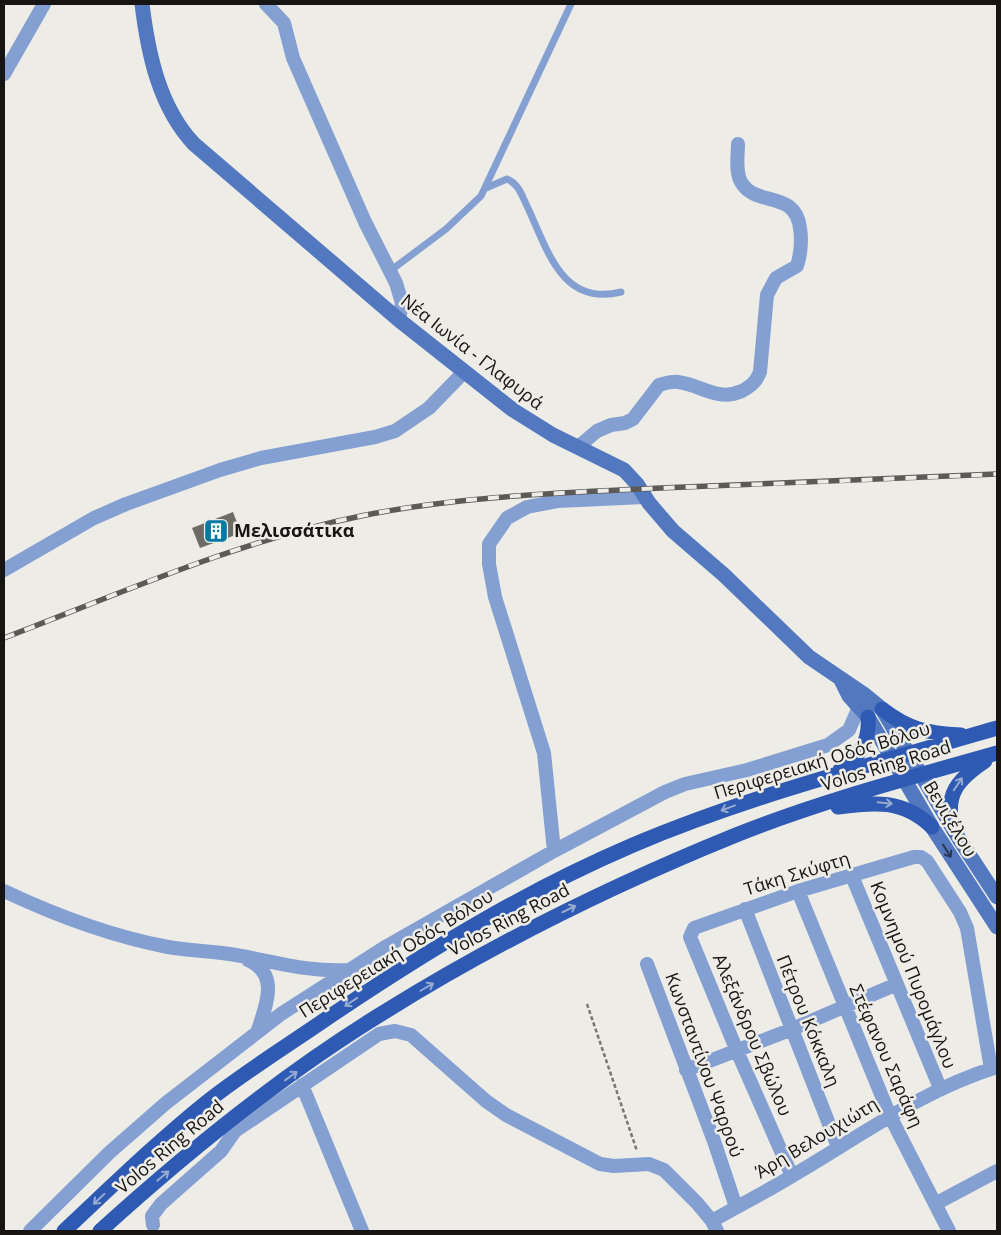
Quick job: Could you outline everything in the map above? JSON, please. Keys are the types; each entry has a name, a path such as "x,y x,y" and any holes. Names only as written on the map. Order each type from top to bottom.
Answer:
{"main road":[{"name":"Νέα Ιωνία - Γλαφυρά","path":"142,4 149,46 159,83 170,111 188,138 400,320 464,372 528,420 624,470 637,484 644,497 679,536 724,575 809,657 865,695 882,709 921,774"},
{"name":"Νέα Ιωνία - Γλαφυρά","path":"842,681 849,696 863,712 904,780"},
{"path":"882,709 899,722 916,729 970,736"},
{"path":"835,774 852,761 863,749 868,733 863,712"},
{"name":"Περιφερειακή Οδός Βόλου","path":"64,1231 209,1101 356,998 443,942 542,887 635,844 763,796 997,728"},
{"path":"954,830 950,811 954,792 963,777 996,754"},
{"name":"Volos Ring Road","path":"100,1231 223,1126 315,1058 385,1011 522,933 585,901 736,835 801,811 921,774 996,754"},
{"name":"Βενιζέλου","path":"921,774 997,897"},
{"name":"Βενιζέλου","path":"904,780 997,927"},
{"path":"801,811 880,802 907,809 932,826"}],"street":[{"path":"4,74 44,4"},
{"path":"266,4 284,23 293,58 365,222 390,271 402,303 400,320"},
{"path":"578,446 597,431 611,425 625,424 633,419 659,385 680,382 717,395 727,396 741,391 757,381 760,372 767,296 776,278 797,266 802,241 799,219 792,207 753,193 742,183 737,168 738,144"},
{"path":"4,570 94,518 126,504 220,470 261,458 375,437 395,431 429,408 464,372"},
{"path":"554,850 544,753 497,603 489,564 489,544 507,518 527,507 558,501 644,497"},
{"path":"30,1231 131,1134 258,1030 387,946 554,850 676,787 747,770 828,745 849,730 863,712"},
{"name":"Τάκη Σκύφτη","path":"690,937 694,928 745,909 798,891 914,857 921,857 927,862 950,897 967,928 994,1068"},
{"name":"Κομνημού Πυρομάγλου","path":"852,876 940,1088"},
{"path":"4,891 79,924 128,938 170,947 233,954 319,972 351,970"},
{"name":"Στέφανου Σαράφη","path":"798,891 890,1116 949,1231"},
{"name":"Πέτρου Κόκκαλη","path":"745,909 790,1030 838,1147"},
{"name":"Αλεξάνδρου Σβώλου","path":"690,937 736,1050 792,1176"},
{"path":"233,954 258,964 265,974 268,987 268,1001 258,1030"},
{"name":"Κωνσταντίνου Ψαρρού","path":"647,964 714,1141 736,1207"},
{"path":"686,1070 790,1030 897,984"},
{"path":"153,1224 152,1216 161,1204 221,1151 234,1131 378,1034 389,1031 401,1032 419,1041 486,1101 506,1115 600,1164 614,1166 655,1165 664,1170 698,1203 714,1226"},
{"name":"Άρη Βελουχιώτη","path":"714,1226 736,1207 792,1176 890,1116 940,1088 994,1068"},
{"path":"302,1085 362,1231"},
{"path":"935,1204 997,1171"}],"lane":[{"path":"390,271 477,202 486,188 571,4"},
{"path":"486,188 507,179 519,188 555,266 566,282 595,294 621,292"}],"path":[{"path":"587,1004 641,1165"}],"building":[{"name":"Μελισσάτικα","path":"233,512 241,533 200,548 192,528"}],"railway":[{"path":"4,638 136,586 270,539 361,516 398,509 472,500 548,494 997,474"}],"place":[{"name":"Μελισσάτικα","path":"216,531"}]}
